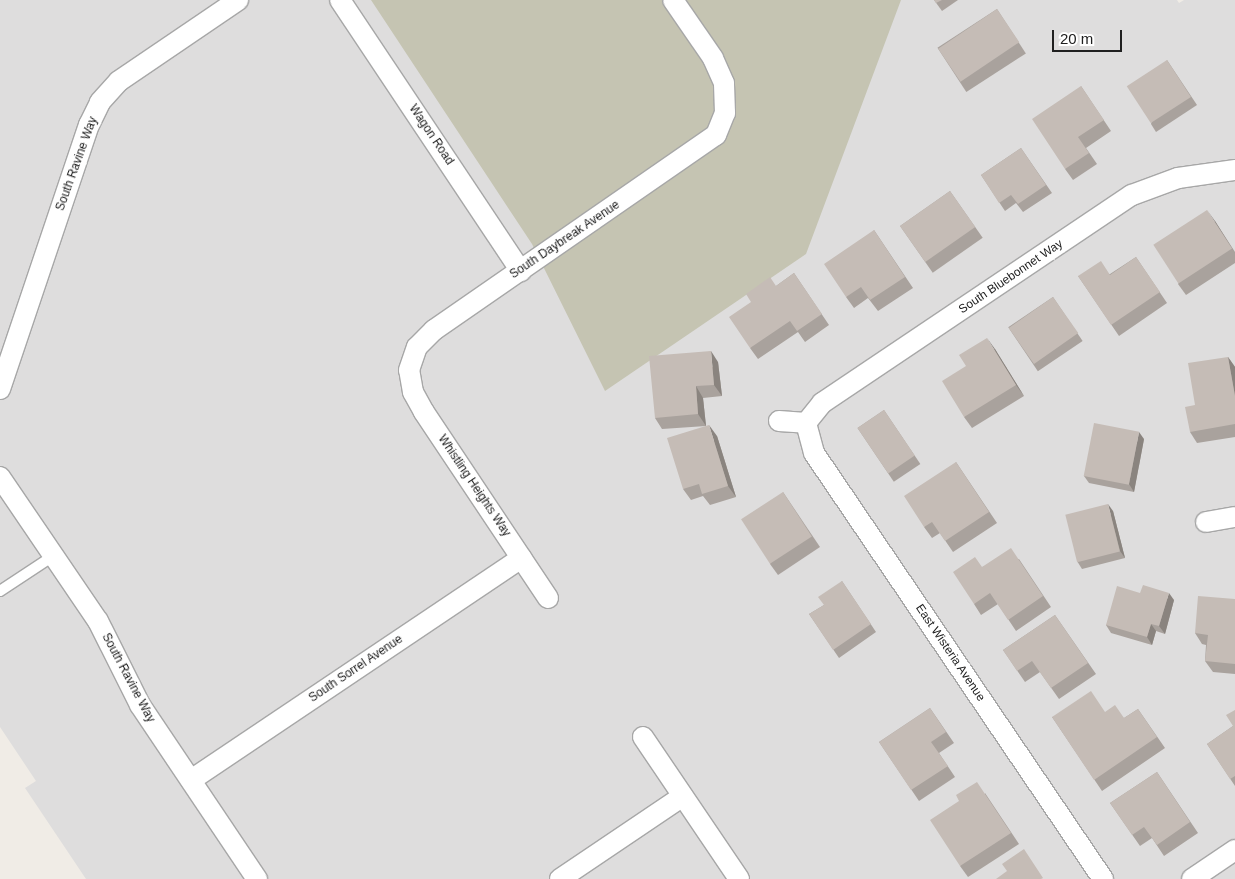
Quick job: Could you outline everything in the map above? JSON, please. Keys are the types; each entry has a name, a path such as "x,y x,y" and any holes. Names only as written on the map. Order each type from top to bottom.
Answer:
{"street":[{"name":"South Ravine Way","path":"0,389 89,125 100,102 119,81 238,0"},
{"name":"Wagon Road","path":"340,0 521,270"},
{"name":"South Daybreak Avenue","path":"409,370 416,347 434,330 696,151 716,135 725,113 724,83 713,58 674,0"},
{"name":"South Bluebonnet Way","path":"806,423 822,403 1132,195 1178,178 1235,170"},
{"name":"Whistling Heights Way","path":"409,370 413,392 424,412 548,598"},
{"path":"779,421 806,423"},
{"name":"East Wisteria Avenue","path":"806,423 814,453 1103,879"},
{"name":"South Ravine Way","path":"0,477 98,621 140,706 257,879"},
{"path":"1206,522 1235,518"},
{"name":"South Sorrel Avenue","path":"191,780 521,558"},
{"path":"643,737 739,879"},
{"path":"560,879 683,796"},
{"path":"1192,879 1235,850"}],"lane":[{"path":"0,592 53,556"}],"shaded area":[{"path":"0,0 1177,0 1179,3 1184,0 1235,0 1235,879 86,879 25,788 36,781 0,727"},
{"path":"371,0 901,0 806,254 605,391 532,244"}],"building":[{"path":"997,9 1019,42 961,82 938,49"},
{"path":"1167,60 1191,97 1151,123 1127,86"},
{"path":"1081,86 1104,120 1078,137 1089,153 1065,169 1032,119"},
{"path":"1021,148 1046,185 1018,204 1011,195 999,203 981,175"},
{"path":"950,191 975,227 925,262 900,226"},
{"path":"1207,210 1232,249 1178,283 1153,245"},
{"path":"874,230 905,277 870,300 861,287 846,297 824,264"},
{"path":"1136,257 1160,292 1111,325 1078,276 1101,261 1110,275"},
{"path":"794,273 822,314 797,331 790,321 750,348 729,317 751,302 746,294 770,277 776,286"},
{"path":"1053,297 1078,333 1034,364 1009,328"},
{"path":"987,338 1016,385 964,417 942,381 966,366 959,355"},
{"path":"711,351 714,385 696,386 698,414 655,418 649,356"},
{"path":"1228,357 1235,396 1235,424 1190,432 1185,407 1195,405 1188,363"},
{"path":"884,410 915,456 888,473 857,428"},
{"path":"1094,423 1139,432 1129,485 1084,476"},
{"path":"709,425 728,486 702,494 699,484 683,489 667,438"},
{"path":"956,462 989,512 945,541 932,522 924,527 904,496"},
{"path":"783,492 812,536 770,564 741,519"},
{"path":"1108,504 1120,552 1077,562 1065,515"},
{"path":"1011,548 1043,596 1008,620 990,593 974,604 953,572 975,557 982,567"},
{"path":"842,581 871,624 833,650 809,614 824,605 818,597"},
{"path":"1143,585 1169,593 1159,626 1151,624 1147,637 1106,625 1117,586 1140,593"},
{"path":"1198,596 1235,599 1235,664 1205,661 1208,635 1195,633"},
{"path":"1055,615 1088,663 1051,688 1032,661 1017,671 1003,650"},
{"path":"1091,691 1105,712 1115,705 1124,718 1138,709 1157,737 1094,780 1052,717"},
{"path":"930,708 946,732 931,742 948,766 911,790 879,742"},
{"path":"1235,710 1235,776 1230,779 1207,744 1233,726 1226,715"},
{"path":"1157,772 1190,822 1157,845 1144,827 1132,835 1110,803"},
{"path":"977,782 1011,833 960,866 930,820 959,801 956,795"},
{"path":"1024,849 1043,878 996,879 1007,871 1002,864"}]}
